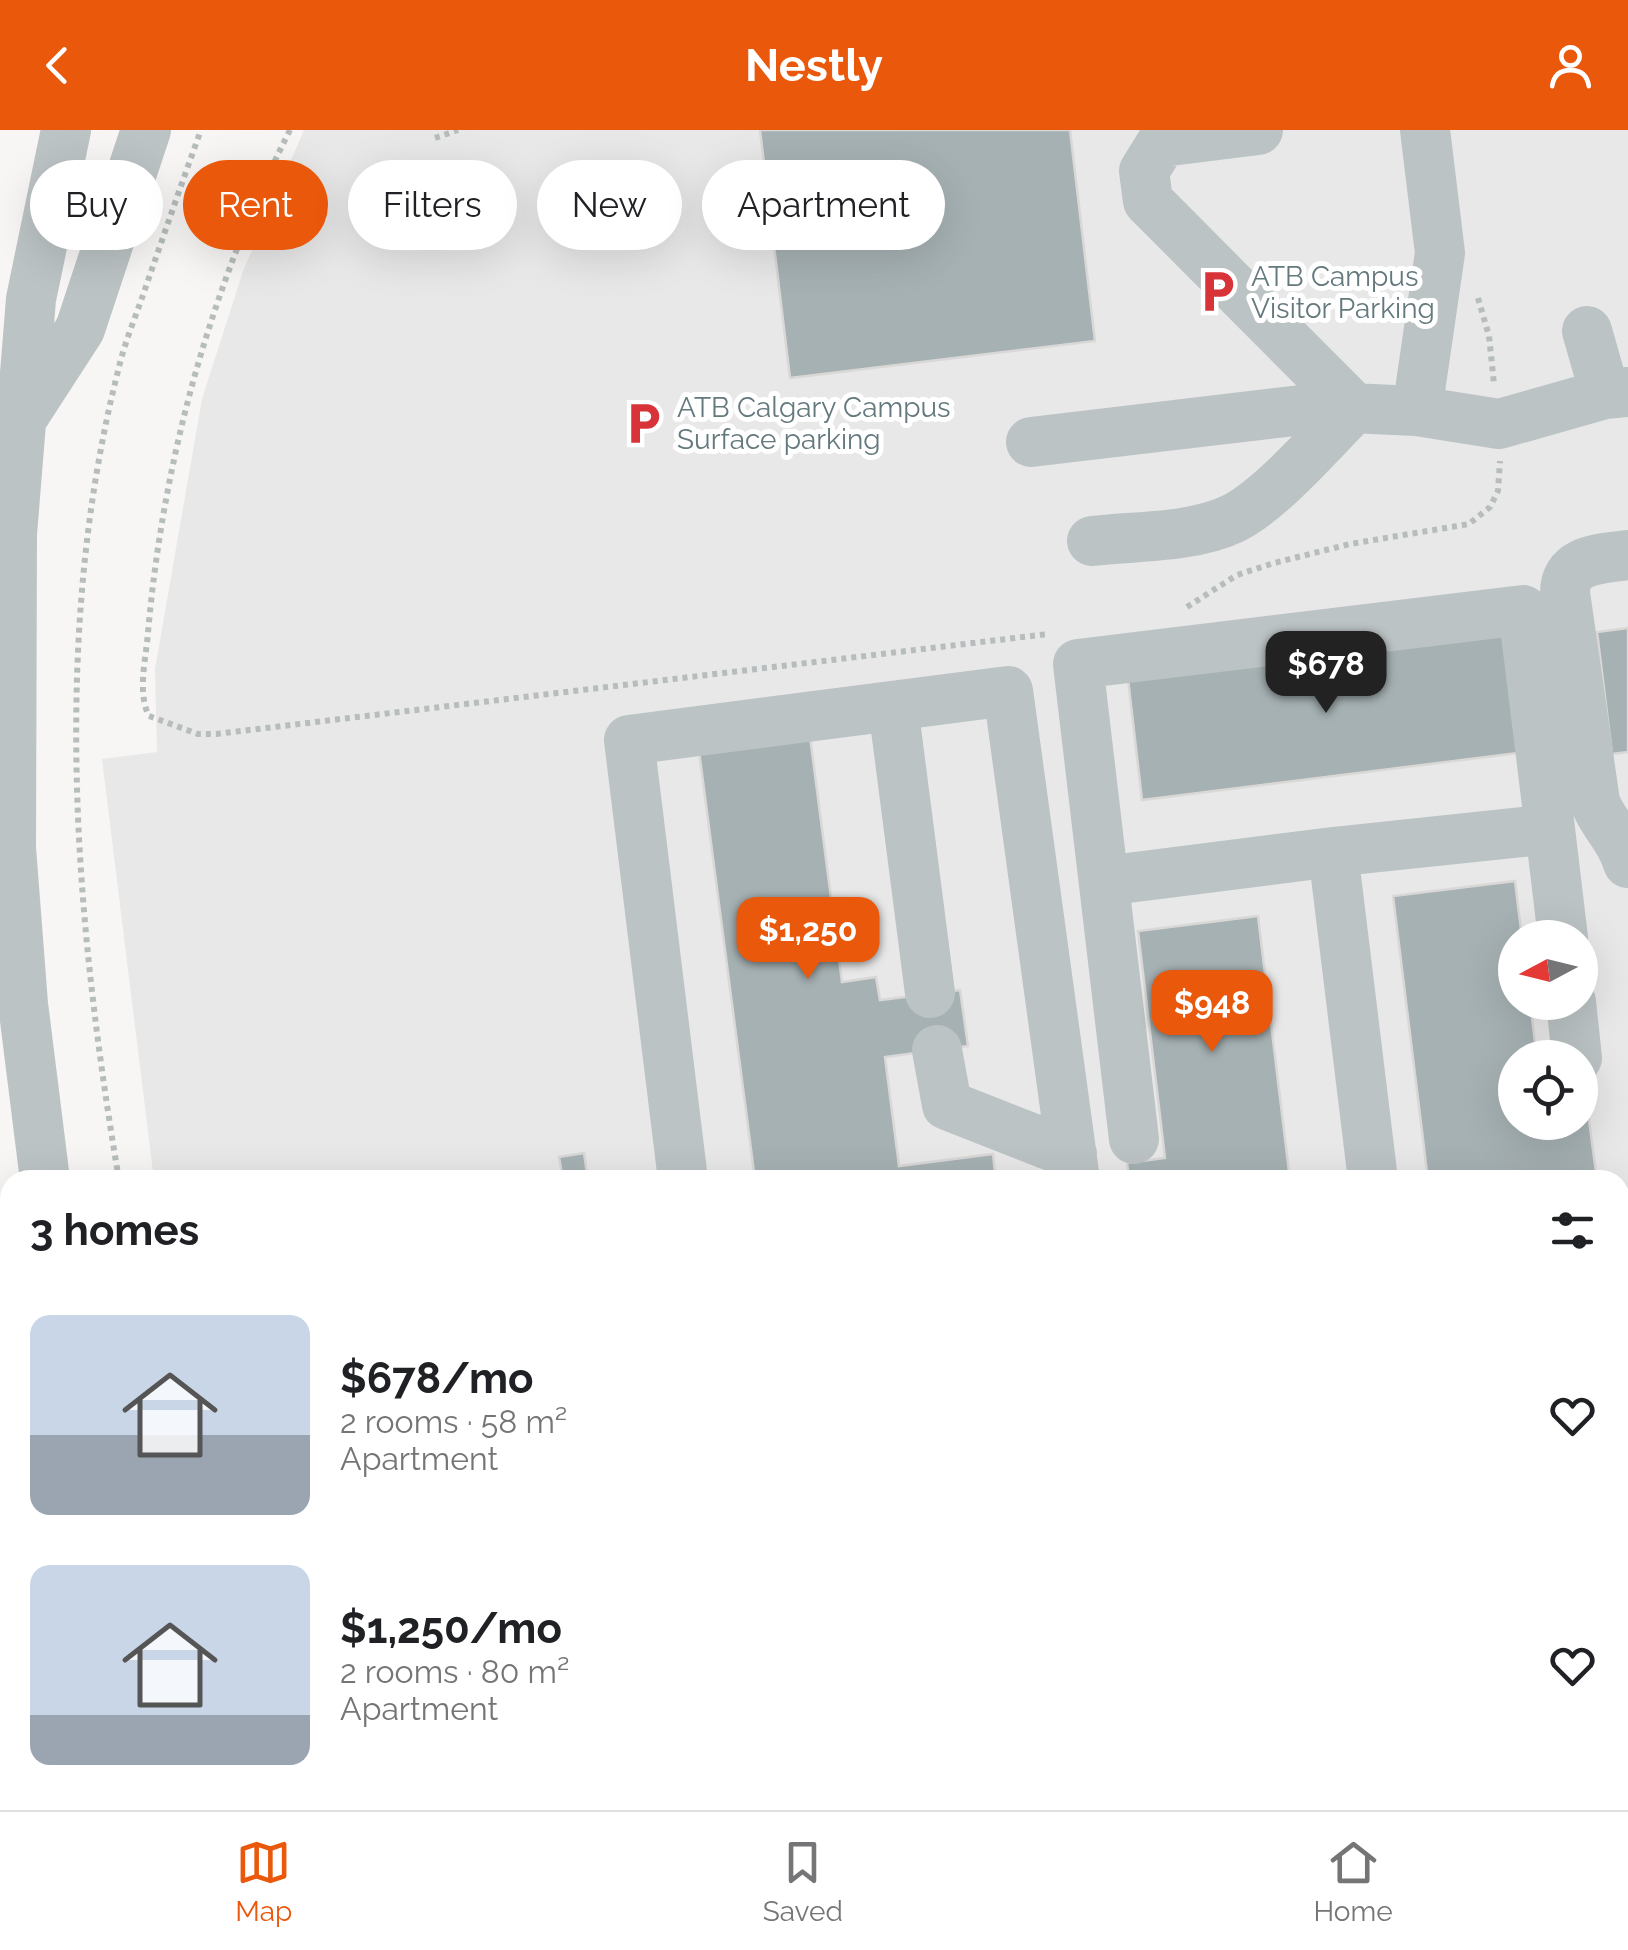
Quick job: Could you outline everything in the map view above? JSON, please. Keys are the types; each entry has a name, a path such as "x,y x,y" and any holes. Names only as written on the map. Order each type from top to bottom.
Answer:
{"street":[{"path":"44,1170 11,848 10,418 66,130"},
{"path":"10,418 80,330 146,130"},
{"path":"1258,130 1162,142 1144,171 1148,202 1354,408"},
{"path":"1417,411 1440,254 1425,130"},
{"path":"1031,442 1328,407 1417,411 1499,424 1616,394 1587,331"},
{"path":"1092,541 1189,531 1232,519 1275,487 1354,408"},
{"path":"1626,848 1601,818 1595,802 1565,580 1588,560 1628,555"},
{"path":"1134,1139 1078,664 1524,610 1561,920"},
{"path":"681,1170 628,740 1008,691 1073,1167"},
{"path":"893,706 930,993"},
{"path":"1104,881 1550,829"},
{"path":"1333,852 1372,1170"},
{"path":"937,1050 946,1105 1073,1167"}],"path":[{"path":"117,1170 89,980 74,756 77,676 91,508 119,366 201,130"},
{"path":"290,130 238,248 179,432 150,613 144,701 149,716 198,734 216,734 1066,632"},
{"path":"435,138 458,130"},
{"path":"1183,610 1237,576 1274,563 1350,544 1469,524 1490,507 1498,491 1499,424 1488,336 1475,287"}],"shaded area":[{"path":"304,130 1628,130 1628,1170 153,1170 102,759 157,752 155,669 202,399 243,271 252,250 328,250 328,160 291,160"}],"building":[{"path":"760,130 1070,130 1095,341 790,378 775,250 945,250 945,160 764,160"},
{"path":"1628,628 1628,752 1612,754 1597,632"},
{"path":"1510,632 1526,752 1142,800 1128,679"},
{"path":"809,729 842,982 876,977 880,1000 960,990 968,1046 885,1057 899,1166 993,1154 995,1170 754,1170 698,743"},
{"path":"1515,881 1520,920 1498,920 1498,1020 1532,1020 1535,1040 1498,1040 1498,1140 1592,1140 1596,1170 1427,1170 1393,896"},
{"path":"1258,916 1289,1170 1128,1170 1127,1163 1165,1158 1138,931"},
{"path":"584,1153 587,1170 561,1170 559,1157"}],"place":[{"name":"ATB Campus Visitor Parking","path":"1218,292"},
{"name":"ATB Calgary Campus Surface parking","path":"644,423"}]}
